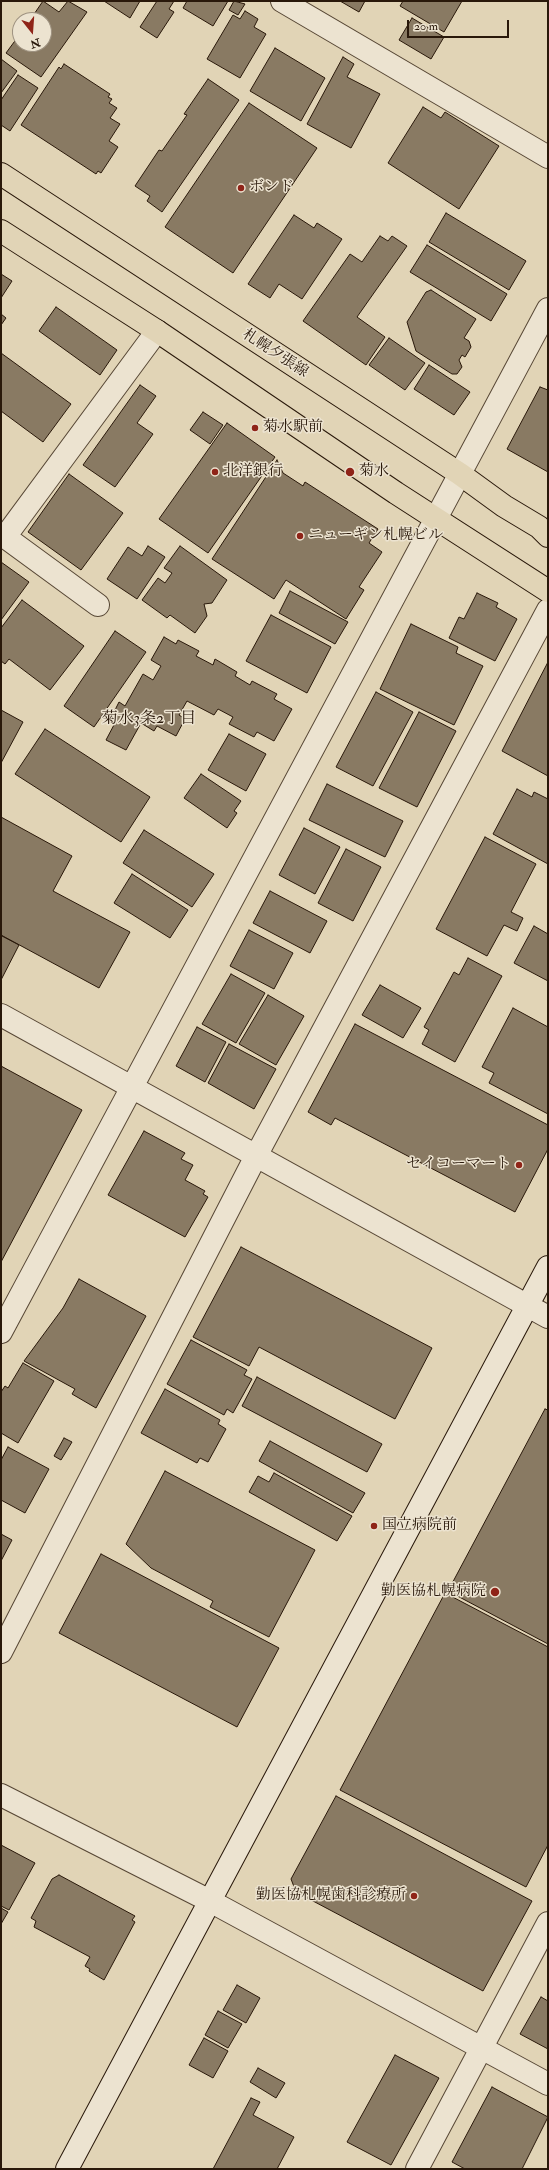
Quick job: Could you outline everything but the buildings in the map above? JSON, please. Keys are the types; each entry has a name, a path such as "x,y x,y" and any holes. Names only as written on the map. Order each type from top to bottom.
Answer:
{"main road":[{"name":"札幌夕張線","path":"1,174 460,474 504,506 539,527 548,536"},
{"path":"1,231 157,331 396,493 548,591"}],"street":[{"path":"282,1 548,157"},
{"path":"1,1332 548,309"},
{"path":"98,605 3,535 157,331"},
{"path":"1,1652 256,1156 548,610"},
{"path":"1,1015 548,1317"},
{"path":"67,2169 548,1267"},
{"path":"1,1795 210,1901 548,2084"},
{"path":"417,2169 480,2048 548,1923"}],"place":[{"name":"ボンド","path":"241,188"},
{"name":"菊水駅前","path":"255,428"},
{"name":"北洋銀行","path":"215,472"},
{"name":"菊水","path":"350,472"},
{"name":"ニューギン札幌ビル","path":"300,536"},
{"name":"セイコーマート","path":"519,1165"},
{"name":"国立病院前","path":"374,1526"},
{"name":"勤医協札幌病院","path":"495,1592"},
{"name":"勤医協札幌歯科診療所","path":"414,1896"}],"district":[{"name":"菊水3条2丁目","path":"149,720"}]}
